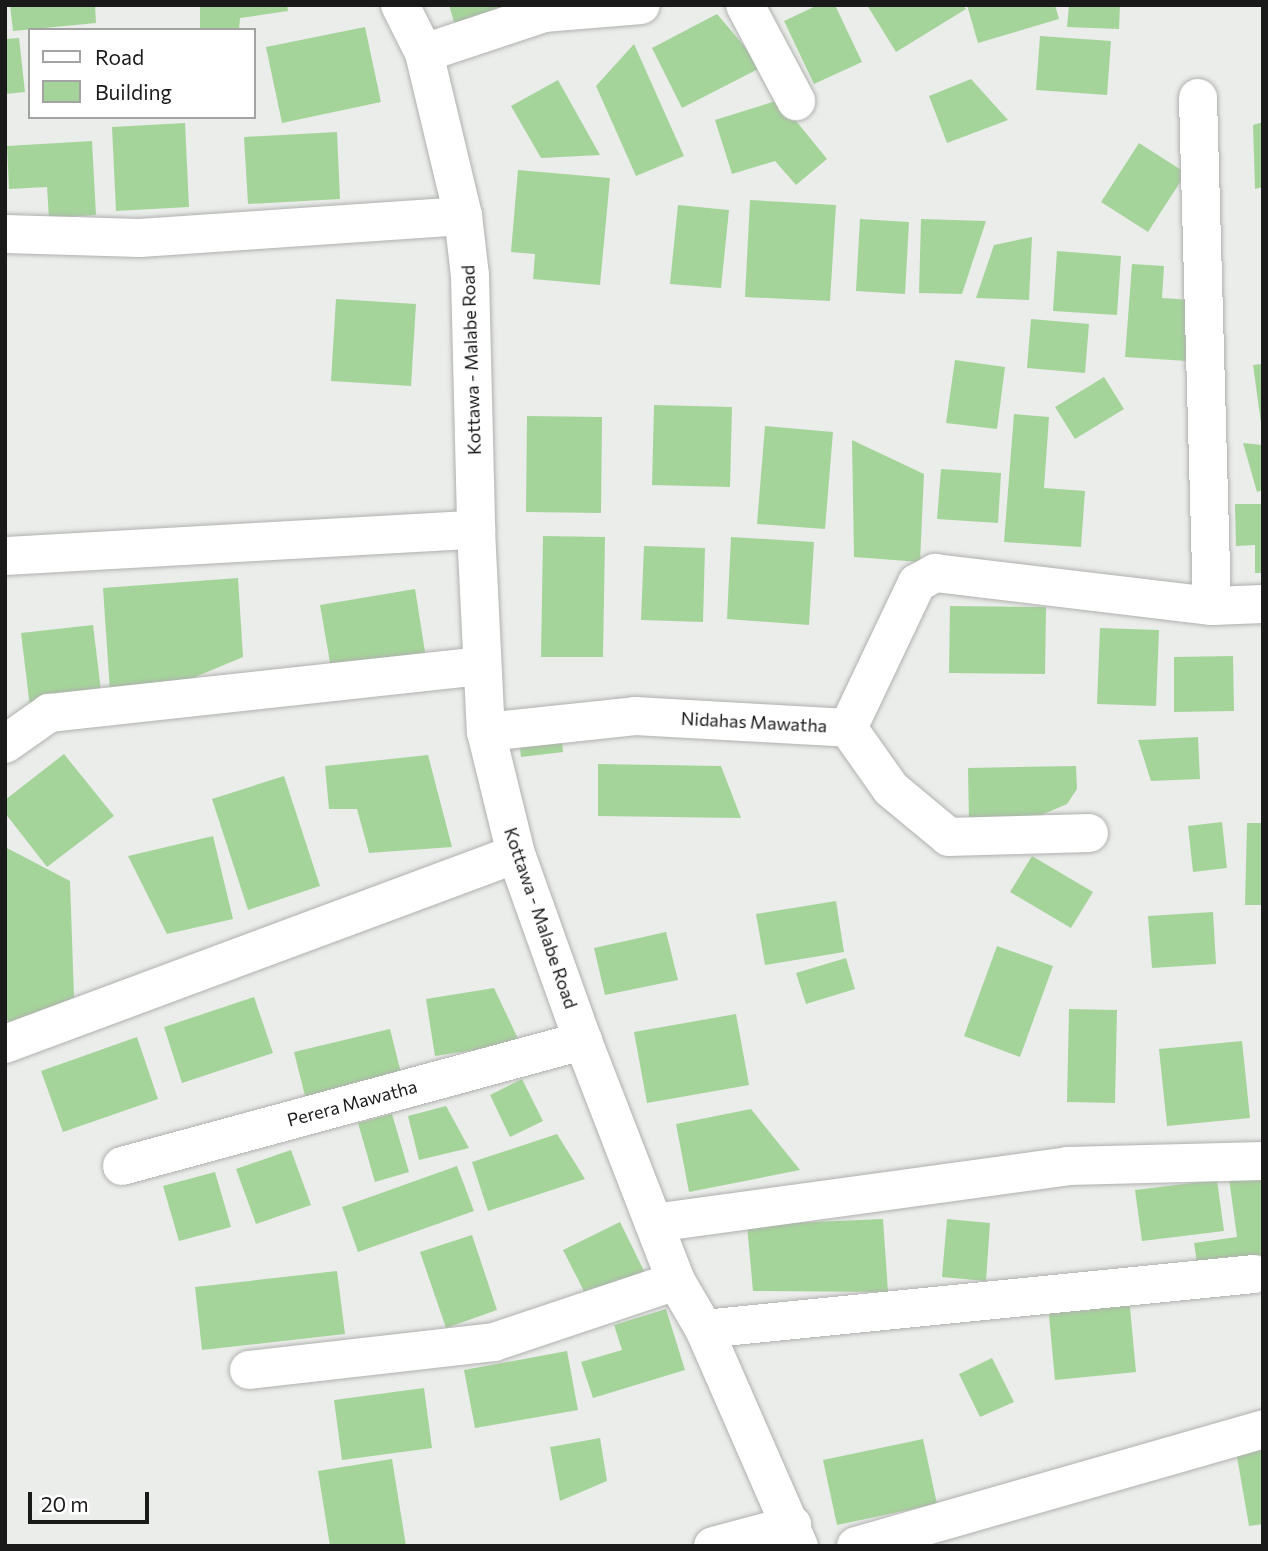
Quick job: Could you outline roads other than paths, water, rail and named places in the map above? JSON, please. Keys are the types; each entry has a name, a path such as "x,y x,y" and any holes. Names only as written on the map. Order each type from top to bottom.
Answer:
{"street":[{"name":"Kottawa - Malabe Road","path":"400,5 424,53 463,216 470,276 476,530 486,732 516,854 583,1041 676,1281 704,1329 796,1535"},
{"path":"424,53 544,13 641,5"},
{"path":"745,5 796,101"},
{"path":"1198,98 1212,606"},
{"path":"5,234 139,238 463,216"},
{"path":"5,556 476,530"},
{"name":"Nidahas Mawatha","path":"486,732 635,716 848,728 917,583 934,573 1212,606 1263,604"},
{"path":"5,744 49,713 481,666"},
{"path":"848,728 891,789 948,837 1089,833"},
{"path":"5,1044 516,854"},
{"name":"Perera Mawatha","path":"122,1166 583,1041"},
{"path":"654,1223 1068,1166 1263,1161"},
{"path":"704,1329 1254,1274"},
{"path":"249,1370 494,1342 676,1281"},
{"path":"856,1546 1263,1429"},
{"path":"713,1546 796,1535"}]}
